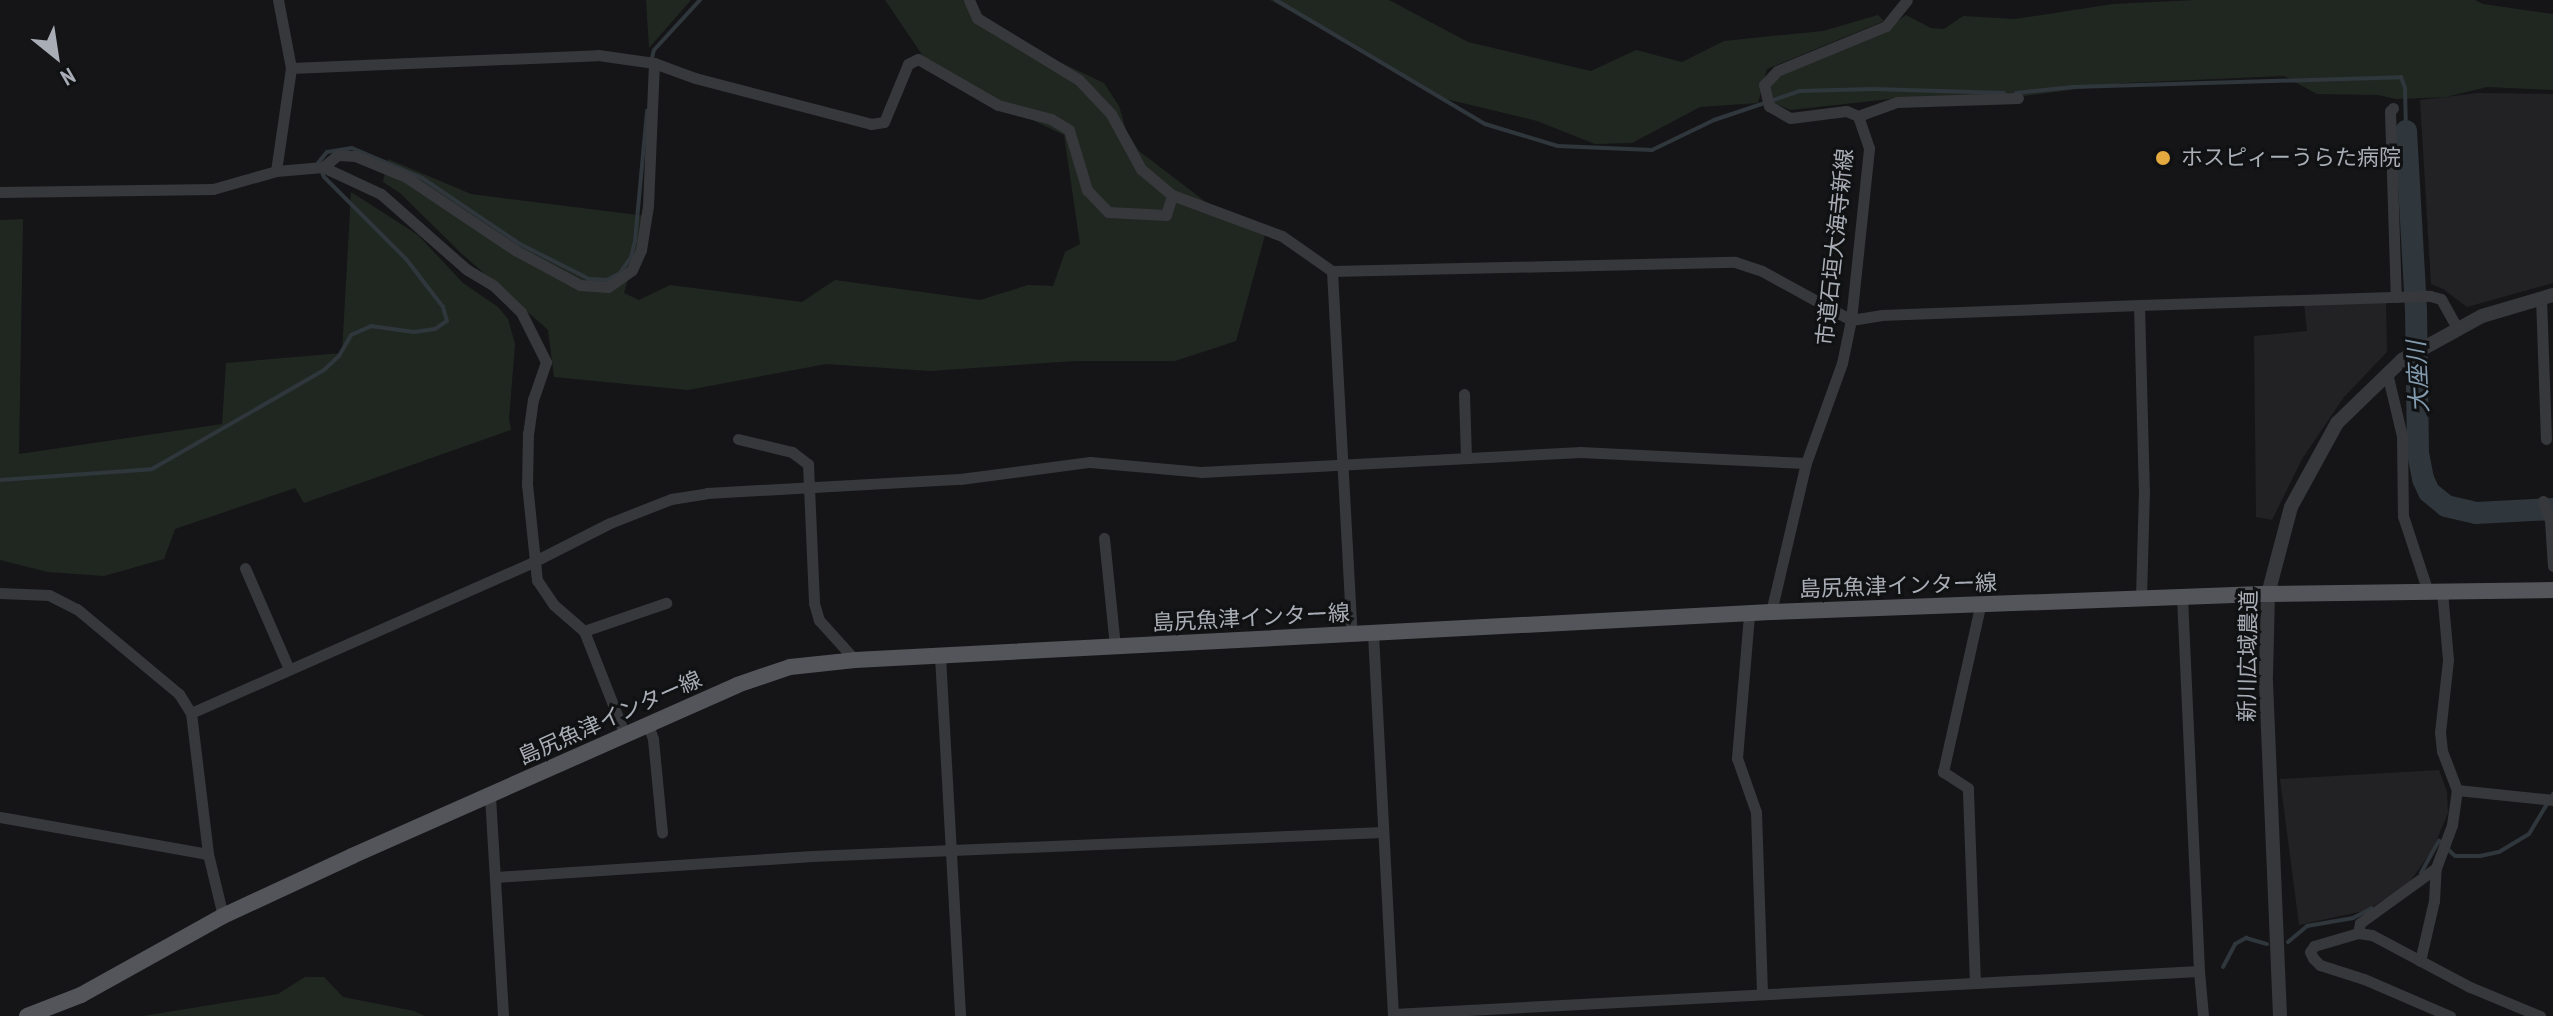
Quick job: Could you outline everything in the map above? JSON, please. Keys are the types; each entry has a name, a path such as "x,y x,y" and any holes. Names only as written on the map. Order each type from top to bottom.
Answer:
{"main road":[{"name":"島尻魚津インター線","path":"27,1016 81,995 223,916 769,673 855,660 1771,612 2268,594 2553,590"}],"street":[{"path":"276,171 291,68 278,0"},
{"path":"969,0 977,18 1079,80 1111,114 1141,169 1172,195 1282,236 1332,271 1735,262 1762,271 1851,320 1881,315 2430,296 2441,299 2457,328"},
{"path":"1907,0 1886,26 1777,71 1764,85 1769,106 1790,118 1846,111 1858,116 1897,102 2018,98"},
{"path":"291,68 598,55 654,63 695,78 871,124 884,122 908,64 918,59 998,105 1051,119 1069,130 1087,190 1108,212 1166,215 1172,195"},
{"path":"323,167 338,155 355,156 406,177 515,250 580,285 608,287 632,270 641,250 648,206 654,63"},
{"path":"2393,108 2390,111 2398,297"},
{"name":"市道石垣大海寺新線","path":"1771,612 1806,463 1842,363 1851,320 1869,148 1858,116"},
{"path":"0,192 213,189 276,171 323,167 381,194 466,269 494,286 521,312 546,362 533,399 528,433 527,484 537,580 554,605 584,631 625,735"},
{"path":"1332,271 1352,635"},
{"path":"2546,439 2547,296"},
{"name":"新川広域農道","path":"2280,1016 2266,675 2268,594 2291,507 2337,423 2402,360 2457,328 2511,305 2547,296"},
{"path":"2139,305 2144,490 2141,598"},
{"path":"2387,373 2402,436 2403,516 2435,592 2448,660 2440,732 2442,751 2457,790 2452,825 2436,868 2434,901 2420,961"},
{"path":"1464,394 1466,457"},
{"path":"738,439 801,458 808,464 814,603 819,620 855,660"},
{"path":"191,713 535,561 610,523 671,499 742,490 960,479 1090,462 1201,472 1580,452 1806,463"},
{"path":"2543,501 2550,520 2553,566"},
{"path":"1104,538 1115,647"},
{"path":"245,568 289,669"},
{"path":"0,593 49,595 77,609 179,694 191,713 208,854 223,916"},
{"path":"2182,597 2203,1016"},
{"path":"584,631 666,603"},
{"path":"1975,983 1968,788 1943,772 1980,606"},
{"path":"1749,615 1737,758 1756,812 1762,994"},
{"path":"1373,634 1393,1015 2199,971"},
{"path":"940,656 960,1016"},
{"path":"648,725 653,739 662,833"},
{"path":"2457,790 2553,800"},
{"path":"490,796 503,1016"},
{"path":"0,817 208,854"},
{"path":"496,877 812,856 1382,832"},
{"path":"2358,933 2360,923 2436,868"},
{"path":"2450,1016 2364,979 2320,965 2310,952 2314,946 2358,933 2372,935 2420,961 2540,1016"}],"shaded area":[{"path":"646,0 691,0 649,48"},
{"path":"885,0 965,0 1007,37 1104,83 1119,106 1126,130 1139,151 1232,222 1265,235 1236,341 1175,361 1075,361 930,371 826,364 688,390 554,377 548,330 461,253 400,193 383,182 388,159 471,194 646,216 624,293 639,300 670,285 802,302 835,280 980,300 1028,285 1053,286 1065,252 1080,244 1064,135 994,102 925,59"},
{"path":"1270,0 1389,0 1468,42 1591,71 1636,50 1682,62 1724,41 1823,31 1878,15 1884,21 1767,69 1758,103 1700,107 1632,143 1595,144 1537,121 1446,99"},
{"path":"2195,0 2475,0 2483,4 2553,14 2553,90 2487,87 2446,97 2396,99 2378,95 2317,94 2284,76 2124,83 2024,96 1899,98 1790,110 1772,102 1767,87 1779,74 1877,36 1906,15 1931,28 1944,29 1963,16 2015,19 2113,4"},
{"path":"2478,93 2553,94 2553,283 2467,307 2431,284 2420,100"},
{"path":"351,192 418,235 463,283 498,307 508,319 515,344 509,419 511,430 304,503 295,488 175,529 164,559 104,576 48,572 0,560 0,220 23,219 19,454 222,424 226,363 342,353"},
{"path":"2386,302 2387,352 2344,397 2302,459 2272,520 2256,517 2254,336 2307,331 2304,303"},
{"path":"2439,770 2447,792 2448,813 2432,851 2408,884 2368,910 2299,925 2280,779"},
{"path":"305,977 324,977 343,997 425,1016 143,1016 278,994"}],"waterway":[{"path":"651,62 654,50 700,0"},
{"path":"1276,0 1485,124 1558,146 1652,150 1714,120 1800,91 1873,89 2004,93"},
{"path":"2016,93 2073,87 2401,77 2405,88 2406,131"},
{"path":"0,480 152,469 324,370 339,356 351,335 371,326 414,332 435,329 447,321 443,307 407,260 324,177 318,163 327,152 352,148 422,178 520,244 589,279 607,280 620,273 631,257 635,241 647,111"},
{"name":"大座川","path":"2406,131 2416,310 2418,453 2423,479 2429,492 2446,506 2476,513 2553,509"},
{"path":"2421,873 2439,841 2455,856 2499,852 2529,834 2553,794"},
{"path":"2288,942 2307,926 2353,918 2372,908"},
{"path":"2223,967 2235,944 2246,938 2267,944"}],"place":[{"name":"ホスピィーうらた病院","path":"2163,158"}]}
